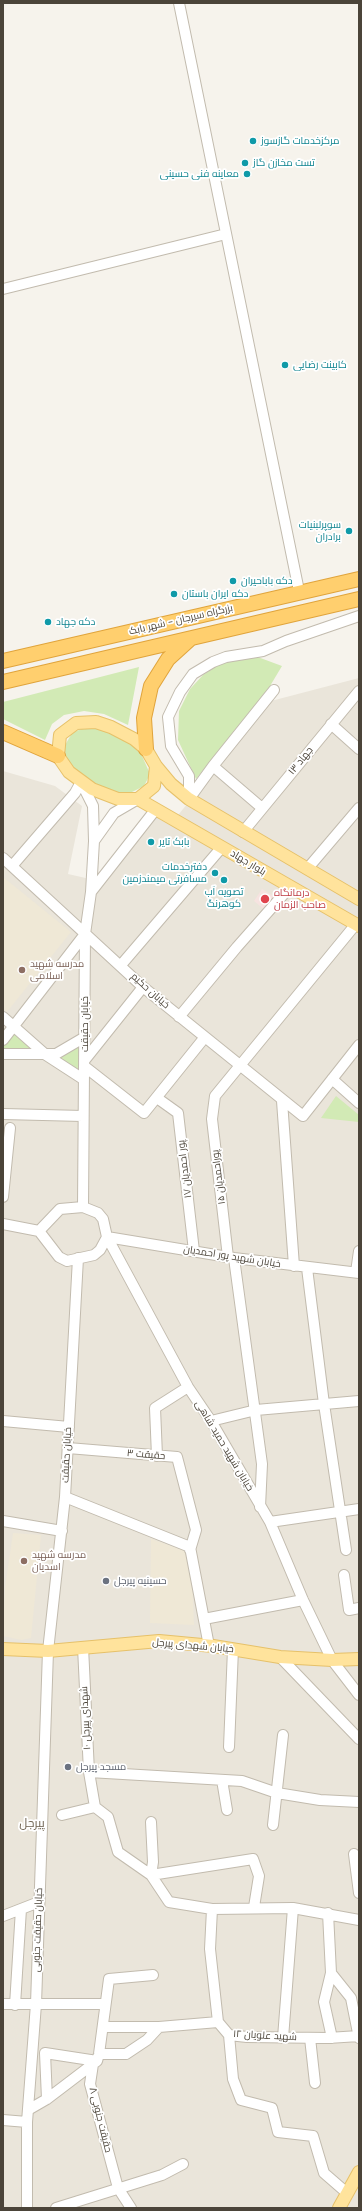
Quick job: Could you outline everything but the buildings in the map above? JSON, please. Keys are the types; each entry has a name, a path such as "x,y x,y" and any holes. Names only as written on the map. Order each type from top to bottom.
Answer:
{"highway":[{"name":"بزرگراه سیرجان - شهر بابک","path":"3,661 299,591 359,579"},
{"name":"بزرگراه سیرجان - شهر بابک","path":"3,682 359,599"},
{"path":"146,749 144,718 151,686 168,659 191,638"},
{"path":"3,732 58,756"}],"main road":[{"path":"156,766 154,786 138,799 118,799 103,795 81,782 68,772 58,756 60,735 76,723 96,722 111,727 134,739 146,749 156,766 171,784 190,799 243,832 308,868 359,899"},
{"name":"بلوار جهاد","path":"138,799 358,925"},
{"name":"خیابان شهدای پیرجل","path":"4,1651 48,1651 159,1641 232,1649 280,1657 332,1660 359,1659"},
{"path":"339,2208 359,2172"}],"street":[{"path":"179,3 299,591"},
{"path":"3,289 226,234"},
{"path":"190,799 189,776 171,746 168,717 180,692 193,674 213,662 226,657 263,651 359,616"},
{"path":"190,799 213,766 274,690"},
{"name":"جهاد ۱۳","path":"243,832 359,691"},
{"path":"331,724 359,748"},
{"path":"213,766 262,808"},
{"path":"12,866 75,794 81,782"},
{"name":"خیابان حقیقت","path":"81,782 93,806 94,841 91,892 85,934 85,1037 83,1078 84,1206"},
{"path":"94,841 114,813 138,799"},
{"path":"308,868 359,808"},
{"path":"91,892 156,809"},
{"path":"121,965 177,902 222,847"},
{"name":"خیابان حکیم","path":"3,858 144,987 282,1101 303,1116 332,1079"},
{"path":"179,1017 237,946 290,887"},
{"path":"239,1065 358,925"},
{"path":"3,1040 85,934"},
{"path":"144,987 84,1063 144,1113 205,1037"},
{"path":"3,1017 46,1055 83,1078"},
{"path":"3,1054 46,1055 59,1053 85,1037"},
{"path":"359,1045 332,1079 359,1103"},
{"name":"پوراحمدیان ۱۵","path":"239,1065 215,1096 212,1119 231,1258 256,1410 262,1464 260,1507"},
{"name":"پور احمدیان ۱۷","path":"157,1098 178,1113 194,1251"},
{"path":"282,1101 294,1266"},
{"path":"3,1114 83,1116"},
{"path":"3,1197 10,1128"},
{"path":"3,1224 39,1231 59,1257 67,1261 94,1255 100,1250 106,1237 103,1219 98,1213 84,1206 60,1209 39,1231"},
{"name":"خیابان شهید پور احمدیان","path":"106,1237 231,1258 358,1273"},
{"name":"خیابان شهید حمید شاهی","path":"106,1237 188,1387 211,1421 270,1522 303,1600 332,1660 359,1696"},
{"path":"358,1273 359,1251"},
{"name":"خیابان حقیقت","path":"48,1651 65,1497 78,1258"},
{"path":"307,1268 324,1404 346,1550"},
{"path":"157,1456 155,1408 188,1387"},
{"path":"211,1421 256,1410 359,1401"},
{"path":"3,1421 69,1427"},
{"name":"حقیقت ۳","path":"68,1448 177,1457 196,1530 190,1548"},
{"path":"65,1497 190,1548 209,1646"},
{"path":"270,1522 359,1509"},
{"path":"3,1521 62,1531"},
{"path":"344,1575 349,1610 359,1608"},
{"path":"204,1619 303,1600"},
{"name":"شهدای پیرجل ۱۰","path":"83,1647 89,1772 94,1807"},
{"path":"229,1747 232,1649"},
{"name":"خیابان حقیقت جنوبی","path":"27,2208 27,2122 36,2004 48,1651"},
{"path":"280,1657 358,1738"},
{"path":"273,1825 283,1735"},
{"path":"89,1772 242,1781 277,1793 320,1800 359,1802"},
{"path":"222,1780 227,1810"},
{"path":"62,1815 94,1807 108,1817 118,1852 151,1875 169,1902 212,1909 254,1907 293,1908 328,1913 359,1920"},
{"path":"151,1822 153,1862 151,1875"},
{"path":"354,1854 359,1893"},
{"path":"151,1875 253,1860 259,1876 254,1907"},
{"path":"3,1916 39,1902"},
{"path":"283,2038 293,1908"},
{"path":"104,2027 159,2027 218,2022 210,1949 212,1909"},
{"path":"15,2005 21,1910"},
{"path":"328,1913 331,1972 324,2002 332,2038"},
{"path":"331,1972 351,1998 359,2037"},
{"name":"حقیقت جنوبی ۸","path":"131,2208 118,2188 90,2084 104,2027 105,2004 109,1978 152,1975"},
{"path":"3,2004 105,2004"},
{"name":"شهید علویان ۱۲","path":"218,2022 229,2035 283,2038 359,2037"},
{"path":"47,2099 45,2054 96,2060 126,2054 147,2040 159,2027"},
{"path":"229,2035 233,2079 241,2100 272,2108 278,2132 313,2136 324,2173 347,2193"},
{"path":"310,2038 315,2083"},
{"path":"28,2110 47,2099 96,2060"},
{"path":"3,2120 27,2122"},
{"path":"56,2208 162,2175 183,2164"}],"shaded area":[{"path":"359,678 359,2208 3,2208 3,771 55,786 82,806 68,874 103,882 152,815 170,825 271,701"},
{"name":"مدرسه شهید اسلامی","path":"3,877 71,932 7,1012 3,1008"},
{"name":"درمانگاه صاحب الزمان","path":"262,889 275,897 265,910 254,901"},
{"name":"مدرسه شهید اسدیان","path":"13,1533 41,1535 31,1638 21,1640 3,1636 5,1588"},
{"path":"151,1539 191,1553 194,1625 150,1623"}],"green space":[{"path":"255,656 282,666 267,691 196,779 178,740 179,711 190,689 203,675 218,665 235,659"},
{"path":"139,667 128,725 104,714 84,711 64,715 52,724 45,740 3,719 3,702"},
{"path":"88,726 117,735 139,749 150,774 144,786 130,793 104,792 78,775 67,760 64,747 72,733"},
{"path":"14,1028 44,1054 3,1053 3,1041"},
{"path":"84,1039 82,1077 48,1055"},
{"path":"336,1096 359,1115 359,1122 321,1118"}],"place":[{"name":"مرکزخدمات گازسوز","path":"253,141"},
{"name":"تست مخازن گاز","path":"245,163"},
{"name":"معاینه فنی حسینی","path":"247,174"},
{"name":"کابینت رضایی","path":"285,365"},
{"name":"سوپرلبنیات برادران","path":"349,531"},
{"name":"دکه باباحیران","path":"233,581"},
{"name":"دکه ایران باستان","path":"174,594"},
{"name":"دکه جهاد","path":"48,622"},
{"name":"بابک تایر","path":"151,842"},
{"name":"دفترخدمات مسافرتی میمندزمین","path":"215,873"},
{"name":"تصویه آب کوهرنگ","path":"224,880"},
{"name":"درمانگاه صاحب الزمان","path":"265,899"},
{"name":"مدرسه شهید اسلامی","path":"22,970"},
{"name":"مدرسه شهید اسدیان","path":"24,1561"},
{"name":"حسینیه پیرجل","path":"106,1581"},
{"name":"مسجد پیرجل","path":"68,1767"}],"district":[{"name":"پیرجل","path":"32,1824"}]}
